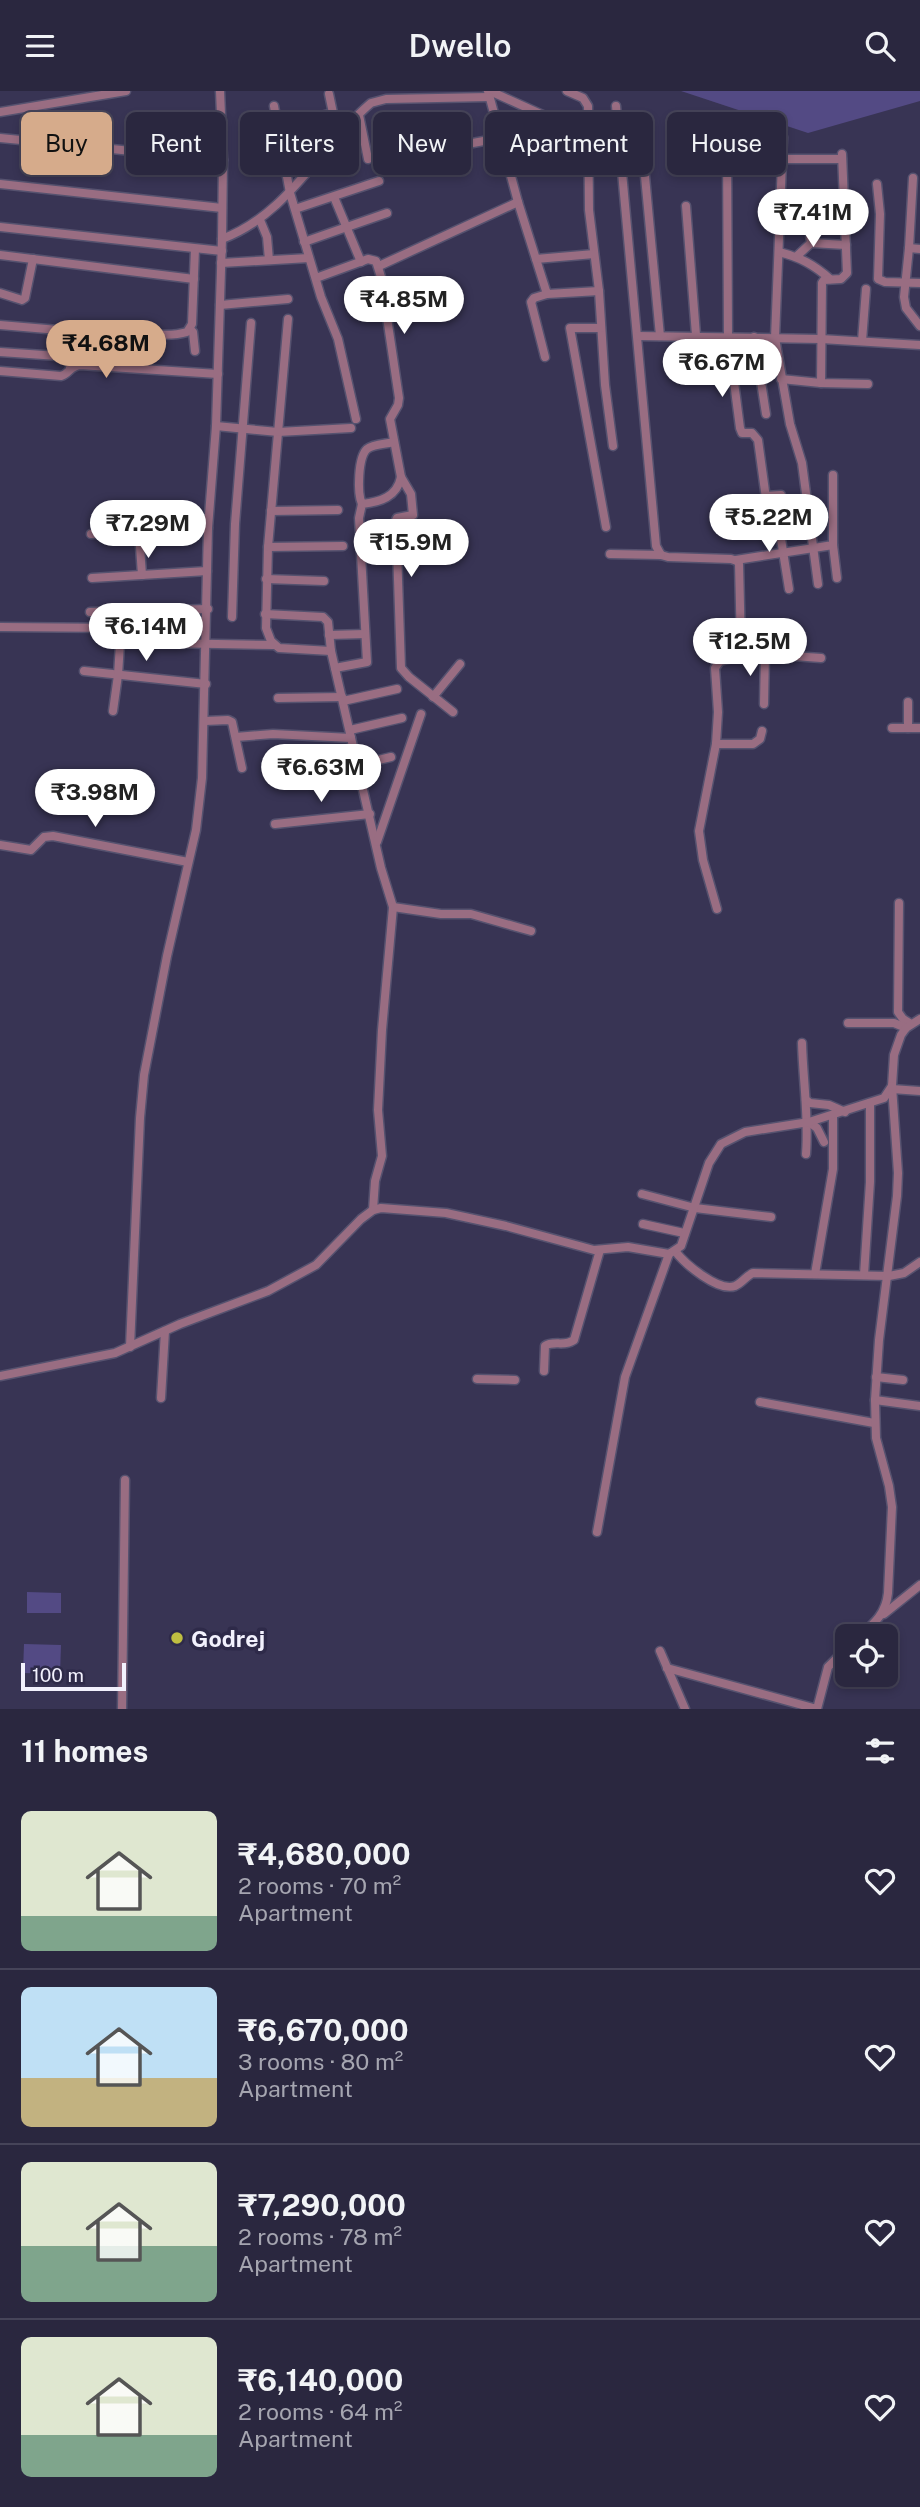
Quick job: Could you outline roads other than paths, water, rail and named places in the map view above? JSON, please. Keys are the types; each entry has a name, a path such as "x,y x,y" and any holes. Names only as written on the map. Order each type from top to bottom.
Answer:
{"street":[{"path":"53,91 55,103"},
{"path":"0,112 126,91"},
{"path":"220,91 221,112"},
{"path":"567,91 586,101 586,112"},
{"path":"489,93 494,112"},
{"path":"368,159 359,115 371,103 385,95 489,93 534,112"},
{"path":"329,94 333,112"},
{"path":"615,106 616,112"},
{"path":"274,107 275,112"},
{"path":"0,138 126,150"},
{"path":"779,253 797,256 830,279 845,277 847,265 842,157 786,159"},
{"path":"130,1347 144,1075 201,797 208,609 208,528 216,426 223,175"},
{"path":"287,175 304,242 338,339 356,419"},
{"path":"222,239 260,220 305,175"},
{"path":"511,175 547,294"},
{"path":"588,175 605,385 613,446"},
{"path":"623,175 656,547 661,555"},
{"path":"645,175 660,336"},
{"path":"727,175 728,336 740,428 742,433 752,433 758,439 766,496 783,553 789,589"},
{"path":"782,175 775,338 790,424 802,463 818,584"},
{"path":"913,179 916,217 909,248 904,303 920,326"},
{"path":"295,209 379,181"},
{"path":"0,184 222,208"},
{"path":"877,184 880,214 878,279 885,282 920,283"},
{"path":"334,197 361,262"},
{"path":"781,202 843,198"},
{"path":"806,201 811,243"},
{"path":"379,266 519,202"},
{"path":"686,207 696,335"},
{"path":"304,242 387,213"},
{"path":"260,220 267,237 269,260"},
{"path":"0,227 222,251"},
{"path":"797,256 811,243 846,245"},
{"path":"909,248 920,249"},
{"path":"195,249 190,329 193,332 195,351"},
{"path":"536,259 594,254"},
{"path":"0,255 194,279"},
{"path":"221,263 309,258"},
{"path":"0,293 25,298 33,259"},
{"path":"316,278 372,259 379,266 399,398 390,419 401,477 411,494 413,515 397,517 396,520 400,661 404,673 453,712"},
{"path":"821,383 822,283 830,279"},
{"path":"862,341 866,289"},
{"path":"545,357 531,302 534,298 547,294 599,291"},
{"path":"220,305 288,299"},
{"path":"909,313 920,311"},
{"path":"288,319 268,547 265,614 267,634 279,648 331,651"},
{"path":"232,617 232,559 251,323"},
{"path":"0,325 106,334 120,331 181,334 190,329"},
{"path":"601,328 570,328 606,527"},
{"path":"0,371 65,375 80,349 106,334"},
{"path":"638,336 728,336 920,345"},
{"path":"754,337 766,414"},
{"path":"0,352 58,356 71,365 218,374"},
{"path":"781,380 868,384"},
{"path":"216,426 278,432 351,428"},
{"path":"335,668 367,662 359,518 362,504 358,490 362,456 371,447 394,442"},
{"path":"833,475 832,545 836,578"},
{"path":"362,504 387,498 399,485 401,477"},
{"path":"766,496 781,495"},
{"path":"271,511 338,510"},
{"path":"91,534 208,528"},
{"path":"139,531 142,575"},
{"path":"610,554 736,560 832,545"},
{"path":"268,547 343,546"},
{"path":"717,909 701,852 699,831 716,744 718,712 715,668 716,664 733,658 739,652 741,638 739,564 736,560"},
{"path":"92,578 207,571"},
{"path":"266,579 324,581"},
{"path":"90,613 208,609"},
{"path":"0,627 121,628 137,624 147,611"},
{"path":"265,614 327,618 331,651 393,907 378,1110 383,1156 375,1181 373,1210"},
{"path":"113,711 121,628"},
{"path":"330,635 365,633"},
{"path":"165,643 274,645"},
{"path":"739,652 821,658"},
{"path":"764,703 765,653"},
{"path":"433,697 460,664"},
{"path":"84,671 206,684"},
{"path":"278,698 342,699 397,689"},
{"path":"908,702 908,728"},
{"path":"377,842 421,714"},
{"path":"236,737 350,734 402,718"},
{"path":"205,721 232,722 242,768"},
{"path":"892,728 920,728"},
{"path":"716,744 753,744 760,739 762,731"},
{"path":"358,765 391,757"},
{"path":"275,824 370,814"},
{"path":"0,845 31,850 44,837 52,836 188,862"},
{"path":"899,903 898,1012 908,1026"},
{"path":"393,907 471,914 531,931"},
{"path":"882,1615 888,1593 891,1507 889,1486 874,1423 876,1377 898,1173 892,1088 894,1055 908,1026 920,1019"},
{"path":"848,1023 894,1023 908,1026"},
{"path":"803,1043 809,1122 806,1154"},
{"path":"892,1088 920,1091"},
{"path":"597,1532 625,1377 672,1252 681,1246 709,1163 721,1144 745,1132 833,1116 884,1098 892,1088"},
{"path":"806,1100 845,1112"},
{"path":"864,1275 870,1182 870,1103"},
{"path":"815,1274 833,1169 833,1116"},
{"path":"809,1122 817,1128 824,1142"},
{"path":"642,1194 695,1208 771,1217"},
{"path":"0,1376 74,1363 130,1347 268,1291 308,1271 373,1210 393,1207 446,1213 600,1250 628,1247 672,1252 712,1282 728,1287 736,1286 753,1273 889,1276 904,1273 920,1262"},
{"path":"643,1224 684,1233"},
{"path":"544,1371 544,1346 574,1341 600,1250"},
{"path":"161,1398 164,1332"},
{"path":"876,1377 903,1380"},
{"path":"477,1379 515,1380"},
{"path":"875,1400 920,1406"},
{"path":"760,1402 874,1423"},
{"path":"122,1709 125,1480"},
{"path":"873,1624 920,1585"},
{"path":"660,1651 685,1709"},
{"path":"667,1668 817,1709 828,1667 835,1660"}],"place":[{"name":"Godrej","path":"177,1638"}]}
